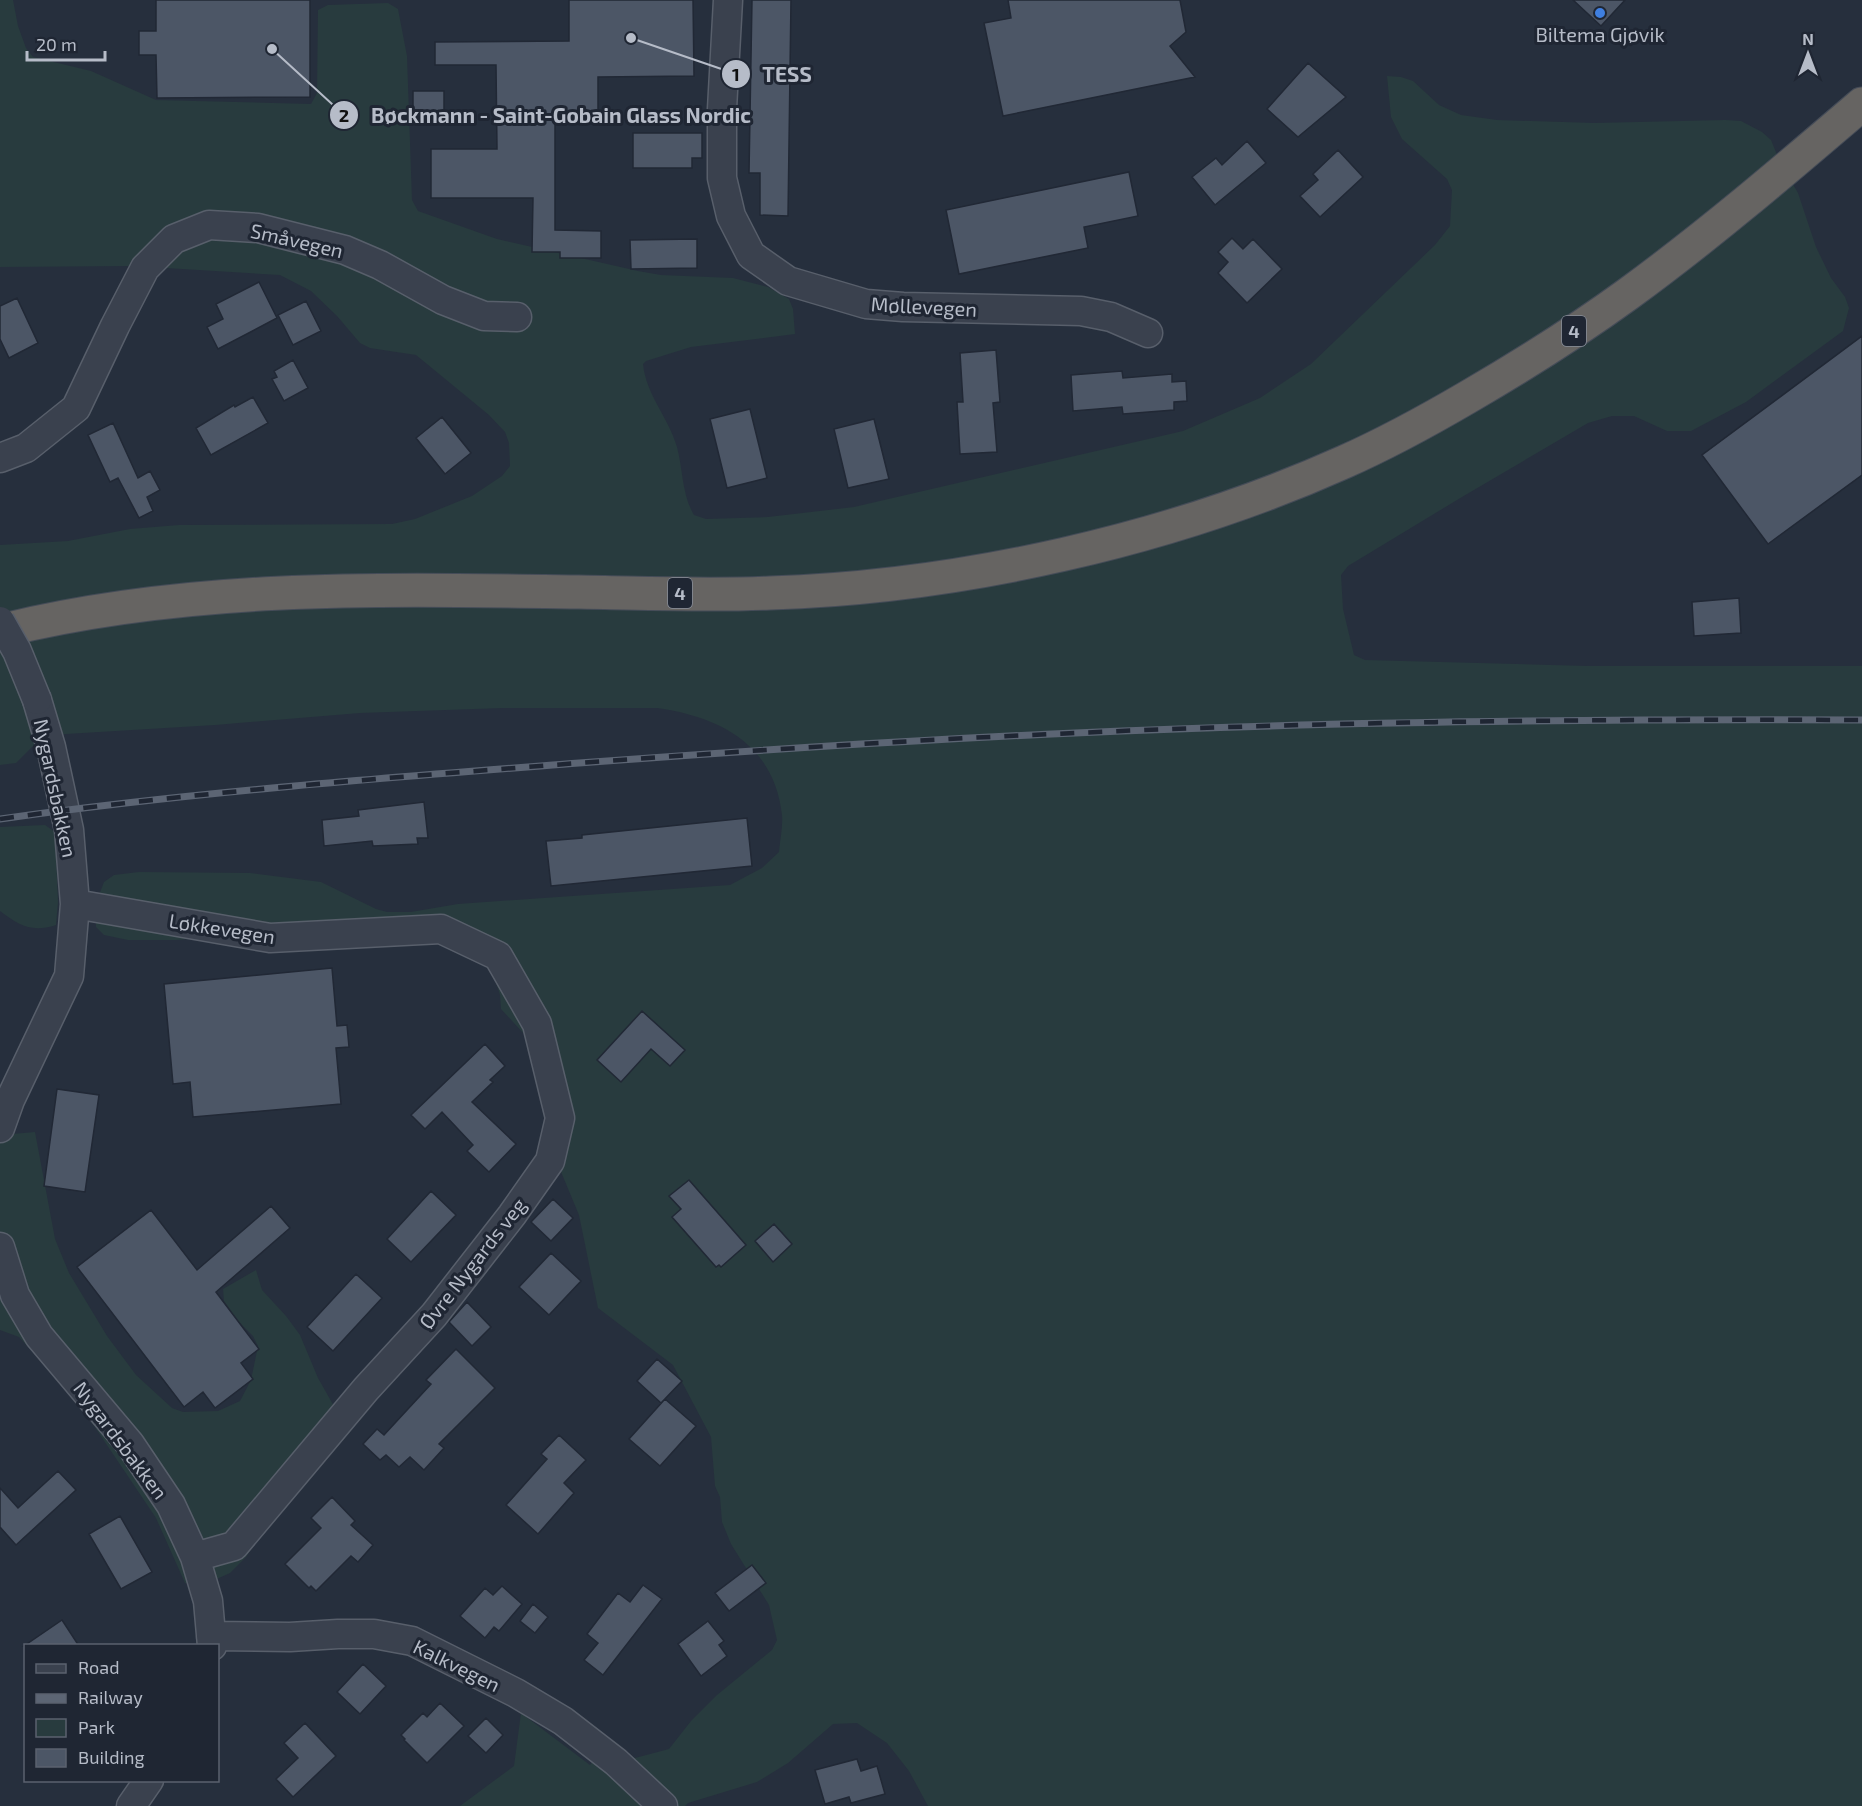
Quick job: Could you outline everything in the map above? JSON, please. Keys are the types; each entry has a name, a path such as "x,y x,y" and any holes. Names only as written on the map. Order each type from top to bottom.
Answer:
{"highway":[{"name":"4","path":"0,632 44,620 128,606 269,593 413,590 770,594 861,587 931,578 1060,555 1161,529 1228,508 1356,457 1444,411 1532,359 1628,294 1720,224 1862,104"}],"street":[{"name":"Møllevegen","path":"728,0 722,109 722,178 731,216 751,255 788,281 866,304 1081,311 1111,317 1148,333"},
{"name":"Småvegen","path":"0,458 26,448 76,408 145,268 174,239 209,225 258,228 345,250 380,265 443,300 484,316 517,317"},
{"name":"Nygardsbakken","path":"0,621 17,651 37,699 51,747 69,830 75,904 69,976 10,1100 0,1128"},
{"name":"Løkkevegen","path":"75,904 270,938 441,929"},
{"name":"Øvre Nygards veg","path":"195,1557 234,1546 366,1389 434,1316 512,1215 550,1161 560,1118 537,1024 498,956 441,929"},
{"name":"Nygardsbakken","path":"0,1247 8,1300 130,1444 171,1505 195,1557 208,1601 211,1641"},
{"name":"Kalkvegen","path":"211,1641 374,1634 412,1641 516,1693 563,1720 616,1762 663,1806"},
{"path":"131,1806 148,1782"}],"green space":[{"path":"0,0 13,0 18,26 26,48 33,57 91,71 156,100 311,104 317,93 318,10 328,5 388,3 398,9 407,56 412,200 418,211 497,239 661,275 733,278 768,287 789,299 793,309 795,334 691,347 646,361 643,364 648,386 677,447 690,507 694,515 706,519 768,517 854,507 1183,431 1260,398 1311,364 1435,245 1450,226 1452,190 1447,179 1402,139 1391,117 1387,76 1413,81 1439,105 1461,115 1497,120 1594,123 1741,121 1762,132 1771,140 1780,162 1798,193 1816,247 1831,278 1845,297 1849,308 1843,331 1746,402 1691,431 1667,431 1634,416 1612,416 1588,423 1348,566 1341,575 1343,609 1354,655 1365,660 1588,666 1862,666 1862,1806 928,1806 909,1771 887,1743 857,1723 833,1724 788,1763 757,1782 688,1803 685,1806 460,1806 514,1766 521,1713 590,1765 605,1746 612,1752 635,1758 669,1749 691,1721 717,1695 772,1650 777,1640 769,1605 731,1544 722,1522 720,1497 715,1486 711,1437 673,1365 598,1308 579,1215 554,1155 548,1060 501,1009 500,995 493,973 467,949 443,943 225,936 176,940 128,940 104,935 96,927 96,903 104,882 114,875 139,872 250,873 321,882 376,909 387,912 411,912 458,904 730,885 762,868 779,852 782,815 777,791 768,770 756,753 723,727 680,712 657,708 503,708 360,713 54,735 32,747 16,763 0,765 0,545 68,541 130,529 179,525 392,524 415,519 472,496 502,476 510,466 509,443 505,432 489,415 416,355 370,348 360,343 311,291 280,275 133,266 0,267"},
{"path":"45,825 55,832 58,902 56,925 32,928 19,924 0,911 0,827"},
{"path":"35,1132 55,1239 69,1273 107,1336 136,1375 172,1408 183,1412 218,1411 240,1401 251,1380 258,1346 253,1336 237,1320 224,1301 223,1289 256,1270 262,1290 300,1335 318,1378 335,1408 279,1507 246,1557 230,1573 208,1583 185,1583 156,1518 76,1399 19,1337 0,1330 0,1140 12,1134"}],"building":[{"path":"156,0 310,0 310,97 157,98 156,55 139,55 139,31 156,31"},
{"path":"569,0 693,0 694,76 598,77 598,119 555,119 555,230 601,231 601,258 560,258 560,252 532,252 533,198 431,198 431,149 497,149 496,65 435,65 435,42 569,41"},
{"path":"752,0 791,0 788,216 760,215 760,173 749,173"},
{"path":"1008,0 1180,0 1186,32 1170,46 1195,77 1003,116 984,23 1011,18"},
{"name":"Biltema Gjøvik","path":"1573,0 1625,0 1601,26"},
{"path":"1308,63 1346,97 1298,137 1267,109"},
{"path":"413,91 444,91 444,113 413,113"},
{"path":"633,133 702,133 702,158 692,158 692,168 633,168"},
{"path":"1247,141 1266,163 1215,205 1192,177 1216,158 1222,165"},
{"path":"1338,150 1363,177 1320,217 1300,196 1318,180 1313,174"},
{"path":"1129,172 1138,216 1084,227 1088,248 959,274 946,210"},
{"path":"1232,238 1243,249 1253,239 1282,269 1247,303 1218,273 1228,262 1218,252"},
{"path":"697,239 697,268 631,269 630,240"},
{"path":"259,282 277,318 218,349 207,327 223,319 216,304"},
{"path":"17,298 38,343 9,358 0,339 0,306"},
{"path":"306,301 321,331 293,345 278,315"},
{"path":"1862,336 1862,475 1768,544 1702,455"},
{"path":"996,350 1000,402 993,403 997,452 960,454 957,402 963,402 960,353"},
{"path":"293,360 308,388 284,401 272,379 277,377 274,371"},
{"path":"1122,371 1123,378 1172,374 1172,382 1186,381 1187,401 1174,402 1174,410 1123,414 1122,407 1073,411 1071,375"},
{"path":"253,397 268,423 211,455 196,428 234,405 235,407"},
{"path":"750,409 767,478 727,488 710,419"},
{"path":"442,417 471,453 445,474 416,438"},
{"path":"874,419 889,479 848,488 834,429"},
{"path":"113,423 138,478 150,471 160,490 147,497 153,511 139,518 118,478 110,482 88,435"},
{"path":"1739,598 1741,633 1694,636 1692,602"},
{"path":"424,802 428,838 417,838 418,844 373,846 372,841 324,846 322,820 359,816 358,810"},
{"path":"747,818 752,866 551,886 546,841 582,838 582,835"},
{"path":"332,968 337,1026 347,1025 349,1047 336,1048 341,1104 193,1117 190,1082 173,1084 164,984"},
{"path":"642,1011 685,1050 670,1066 651,1049 621,1082 597,1060"},
{"path":"485,1044 505,1066 490,1080 493,1082 472,1102 516,1144 489,1172 467,1151 473,1145 442,1112 425,1129 411,1115"},
{"path":"57,1089 99,1095 85,1192 44,1186"},
{"path":"689,1180 746,1245 721,1267 719,1265 716,1267 672,1217 681,1209 669,1196"},
{"path":"431,1191 456,1215 411,1262 387,1239"},
{"path":"553,1199 573,1218 551,1241 531,1222"},
{"path":"271,1206 290,1228 216,1292 259,1349 241,1363 253,1379 215,1408 203,1392 184,1407 77,1267 151,1210 197,1270"},
{"path":"774,1224 792,1244 773,1262 755,1241"},
{"path":"551,1253 581,1281 549,1315 519,1287"},
{"path":"356,1274 382,1298 333,1351 307,1327"},
{"path":"467,1302 491,1327 472,1346 449,1322"},
{"path":"456,1349 495,1388 439,1444 444,1448 424,1470 410,1457 399,1467 386,1455 380,1460 363,1444 377,1429 384,1435 431,1384 426,1380"},
{"path":"657,1359 682,1381 661,1403 637,1381"},
{"path":"665,1399 696,1426 660,1466 629,1439"},
{"path":"559,1435 586,1460 564,1483 574,1493 538,1534 506,1505 547,1459 541,1454"},
{"path":"58,1471 76,1490 16,1545 0,1527 0,1488 18,1508"},
{"path":"332,1497 355,1521 351,1525 373,1545 358,1562 351,1556 316,1591 311,1586 309,1588 285,1564 321,1528 311,1518"},
{"path":"120,1516 152,1572 121,1589 89,1534"},
{"path":"752,1565 766,1583 729,1611 715,1593"},
{"path":"643,1585 662,1599 603,1675 584,1660 598,1643 587,1634 618,1593 630,1602"},
{"path":"502,1586 522,1604 499,1631 494,1627 485,1638 460,1616 485,1588 493,1595"},
{"path":"533,1604 548,1617 535,1633 520,1621"},
{"path":"62,1620 78,1644 27,1644"},
{"path":"708,1621 724,1641 719,1645 727,1656 701,1676 678,1644"},
{"path":"363,1664 386,1686 360,1714 337,1692"},
{"path":"440,1703 464,1726 427,1763 401,1735 423,1713 427,1717"},
{"path":"486,1718 503,1735 486,1753 468,1736"},
{"path":"305,1723 336,1756 293,1797 276,1779 298,1758 284,1743"},
{"path":"857,1759 861,1771 877,1766 885,1794 851,1803 849,1797 825,1804 815,1770"}],"railway":[{"path":"0,819 216,793 361,780 951,739 1370,723 1862,720"}],"place":[{"name":"Biltema Gjøvik","path":"1600,13"},
{"name":"TESS","path":"631,38"},
{"name":"Bøckmann - Saint-Gobain Glass Nordic","path":"272,49"}]}
